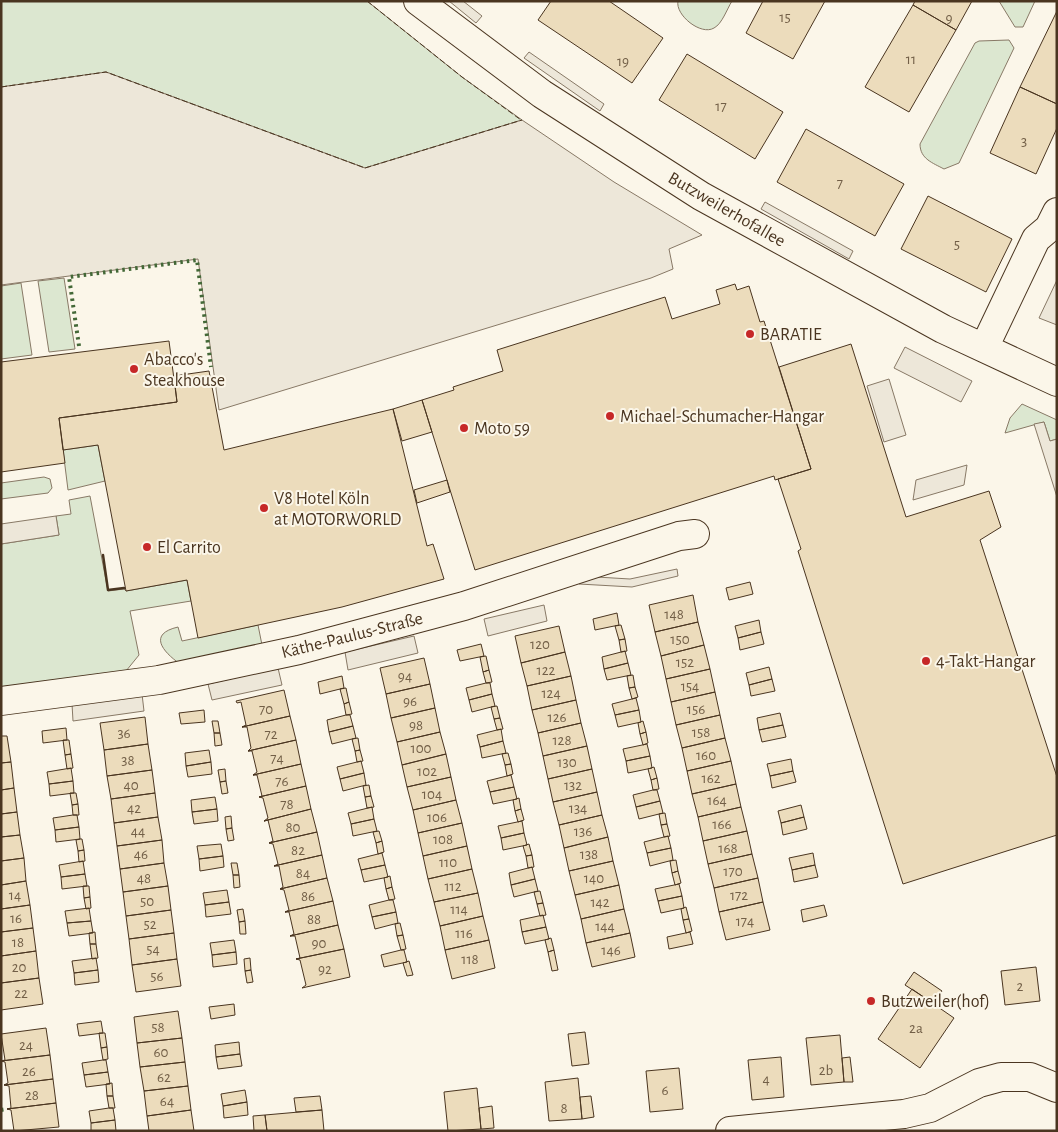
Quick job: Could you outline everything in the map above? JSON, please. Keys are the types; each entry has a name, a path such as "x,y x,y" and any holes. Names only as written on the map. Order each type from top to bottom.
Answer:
{"street":[{"name":"Butzweilerhofallee","path":"418,1 542,94 700,196 943,329 1057,382"},
{"path":"984,348 1036,239 1049,228 1057,212"},
{"name":"Käthe-Paulus-Straße","path":"1,701 160,680 299,650 464,606 679,536 695,534"},
{"path":"730,1131 904,1114 930,1108 979,1083 1002,1077 1030,1077 1057,1088"}],"green space":[{"path":"1,1 367,1 462,77 522,120 365,168 106,72 1,87"},
{"path":"678,1 732,1 717,26 709,30 696,27 690,23 678,7"},
{"path":"999,1 1035,1 1023,27 1015,27"},
{"path":"1009,40 1014,48 959,163 944,169 925,157 920,144 975,43 979,41"},
{"path":"64,278 75,349 49,352 38,281"},
{"path":"21,283 32,355 1,359 1,286"},
{"path":"1022,404 1057,420 1057,439 1050,441 1044,422 1005,433 1010,418"},
{"path":"98,445 105,481 68,490 63,450"},
{"path":"44,477 50,479 52,488 48,493 1,499 1,483"},
{"path":"90,496 108,591 124,589 126,591 187,580 191,601 130,611 139,655 126,671 1,687 1,544 59,535 56,516 71,514 69,500"},
{"path":"258,625 262,645 180,664 168,654 161,643 163,634 178,627 182,641"}],"shaded area":[{"path":"449,1 463,1 482,16 476,23"},
{"path":"529,52 604,104 600,111 524,58"},
{"path":"106,72 365,168 522,120 614,182 702,235 669,249 673,269 651,278 219,410 198,259 1,285 1,87"},
{"path":"765,202 853,251 849,259 761,209"},
{"path":"1057,280 1057,325 1039,318"},
{"path":"905,347 972,381 961,402 894,368"},
{"path":"889,379 906,435 884,442 867,386"},
{"path":"1044,422 1050,441 1057,439 1057,497 1034,424"},
{"path":"967,465 964,485 913,500 916,480"},
{"path":"56,516 59,535 1,544 1,524"},
{"path":"677,569 678,576 632,587 579,584 580,576 630,579"},
{"path":"544,605 547,621 488,636 484,619"},
{"path":"414,636 418,653 348,670 345,652"},
{"path":"278,668 282,685 212,700 208,684"},
{"path":"142,694 144,711 73,721 72,704"}],"building":[{"path":"551,1 609,1 663,38 632,83 538,20"},
{"path":"763,1 825,1 793,59 746,33"},
{"path":"915,1 972,1 956,30 913,5"},
{"path":"913,5 956,30 909,112 865,87"},
{"path":"1057,11 1057,104 1020,87"},
{"path":"687,54 783,112 755,159 659,100"},
{"path":"1020,87 1057,104 1057,128 1036,174 990,153"},
{"path":"806,129 904,184 875,236 777,182"},
{"path":"928,196 1012,239 986,292 901,249"},
{"name":"Michael-Schumacher-Hangar","path":"735,284 737,290 749,286 760,322 764,321 811,469 775,480 774,476 475,570 422,400 454,390 453,387 503,371 497,350 665,297 672,319 720,304 716,290"},
{"path":"169,341 177,402 59,418 65,463 1,472 1,362"},
{"name":"4-Takt-Hangar","path":"851,344 906,517 989,491 1001,527 980,540 1057,777 1057,835 903,884 798,551 801,549 778,479 811,469 779,367"},
{"name":"V8 Hotel Köln at MOTORWORLD","path":"209,371 224,450 393,409 427,546 433,544 444,579 342,607 198,638 187,580 126,591 98,445 63,450 59,418 177,402 174,376"},
{"path":"422,400 432,432 402,441 393,409"},
{"path":"447,480 450,492 417,503 414,490"},
{"path":"750,582 753,594 729,600 726,588"},
{"path":"693,595 698,622 655,632 649,605"},
{"path":"617,613 619,625 595,630 593,619"},
{"path":"759,620 761,632 738,638 735,626"},
{"path":"698,622 704,645 661,656 655,632"},
{"path":"621,625 625,639 619,640 615,626"},
{"path":"559,626 565,652 521,663 515,636"},
{"path":"761,632 764,644 740,650 738,638"},
{"path":"625,639 627,651 621,652 619,640"},
{"path":"481,644 484,656 460,661 457,650"},
{"path":"704,645 710,669 666,679 661,656"},
{"path":"625,651 628,663 604,669 602,657"},
{"path":"565,652 571,676 527,686 521,663"},
{"path":"486,656 489,670 483,672 480,657"},
{"path":"424,658 430,684 386,694 380,668"},
{"path":"628,663 631,675 607,680 604,669"},
{"path":"769,667 772,679 749,685 746,673"},
{"path":"710,669 715,692 671,702 666,679"},
{"path":"489,670 492,682 486,683 483,672"},
{"path":"633,675 635,687 629,688 627,676"},
{"path":"342,676 344,688 320,694 318,682"},
{"path":"571,676 576,700 532,710 527,686"},
{"path":"772,679 775,691 751,696 749,685"},
{"path":"490,683 492,694 469,700 466,688"},
{"path":"430,684 435,708 391,718 386,694"},
{"path":"635,687 638,697 632,699 629,688"},
{"path":"346,688 349,702 344,704 340,689"},
{"path":"284,690 290,716 242,727 246,725 241,702 237,703 236,701"},
{"path":"715,692 720,715 676,725 671,702"},
{"path":"492,694 495,706 472,712 469,700"},
{"path":"636,698 639,710 615,715 612,704"},
{"path":"576,700 581,723 538,733 532,710"},
{"path":"349,702 352,714 346,715 344,704"},
{"path":"497,706 500,718 494,719 491,707"},
{"path":"435,708 440,732 397,742 391,718"},
{"path":"204,710 205,722 181,724 179,713"},
{"path":"639,710 641,722 618,727 615,715"},
{"path":"780,713 783,725 759,730 757,718"},
{"path":"350,715 353,726 329,732 327,720"},
{"path":"720,715 725,738 682,748 676,725"},
{"path":"290,716 296,740 248,751 251,748 247,727 242,727"},
{"path":"145,717 148,744 104,750 100,723"},
{"path":"500,718 503,729 497,730 494,719"},
{"path":"212,721 218,721 220,733 214,733"},
{"path":"643,721 646,732 640,734 638,723"},
{"path":"581,723 587,746 543,756 538,733"},
{"path":"783,725 786,737 762,742 759,730"},
{"path":"353,726 356,738 332,744 329,732"},
{"path":"66,728 67,740 43,743 42,731"},
{"path":"501,729 503,741 480,747 477,735"},
{"path":"440,732 446,754 402,765 397,742"},
{"path":"646,732 648,743 643,745 640,734"},
{"path":"214,733 220,733 222,745 215,746"},
{"path":"1,736 7,736 11,762 1,763"},
{"path":"358,738 360,750 355,751 352,739"},
{"path":"725,738 731,761 687,771 682,748"},
{"path":"63,740 69,740 71,754 65,755"},
{"path":"296,740 301,764 253,775 257,772 252,751 248,751"},
{"path":"503,741 506,753 482,758 480,747"},
{"path":"148,744 152,770 107,776 104,750"},
{"path":"647,744 650,756 626,761 623,749"},
{"path":"587,746 592,769 548,779 543,756"},
{"path":"209,750 211,762 186,766 185,753"},
{"path":"360,750 363,761 357,762 355,751"},
{"path":"508,753 511,764 505,765 502,754"},
{"path":"71,754 73,768 67,769 65,755"},
{"path":"446,754 451,777 407,787 402,765"},
{"path":"650,756 652,768 628,773 626,761"},
{"path":"791,759 793,771 770,776 767,764"},
{"path":"361,761 364,773 340,779 337,767"},
{"path":"731,761 736,784 692,794 687,771"},
{"path":"11,762 14,788 1,790 1,763"},
{"path":"211,762 212,774 188,777 186,766"},
{"path":"301,764 306,786 259,797 262,796 257,775 253,775"},
{"path":"511,764 513,774 507,776 505,765"},
{"path":"654,767 657,778 651,780 648,769"},
{"path":"71,768 73,781 49,784 47,772"},
{"path":"225,769 226,781 220,782 218,770"},
{"path":"592,769 597,792 553,802 548,779"},
{"path":"152,770 155,793 111,799 107,776"},
{"path":"793,771 796,782 772,788 770,776"},
{"path":"364,773 366,785 343,791 340,779"},
{"path":"511,775 514,787 490,792 487,781"},
{"path":"451,777 456,800 413,810 407,787"},
{"path":"657,778 659,789 653,790 651,780"},
{"path":"73,781 74,793 50,796 49,784"},
{"path":"226,781 228,793 222,794 220,782"},
{"path":"736,784 741,807 698,817 692,794"},
{"path":"369,785 371,796 365,797 363,786"},
{"path":"306,786 311,809 264,821 268,818 263,798 259,797"},
{"path":"514,787 517,799 493,804 490,792"},
{"path":"14,788 17,812 1,814 1,790"},
{"path":"657,790 660,801 636,807 633,795"},
{"path":"597,792 602,815 559,825 553,802"},
{"path":"70,793 76,793 78,804 72,805"},
{"path":"155,793 158,817 114,823 111,799"},
{"path":"371,796 374,807 367,808 365,797"},
{"path":"215,797 217,809 192,812 191,800"},
{"path":"519,798 521,809 515,811 513,800"},
{"path":"456,800 462,823 418,833 413,810"},
{"path":"660,801 663,813 639,819 636,807"},
{"path":"78,804 79,815 73,815 72,805"},
{"path":"801,805 804,817 781,823 778,811"},
{"path":"372,807 374,819 351,824 348,813"},
{"path":"741,807 747,831 703,841 698,817"},
{"path":"217,809 218,821 194,824 192,812"},
{"path":"311,809 317,832 269,843 273,841 268,820 264,821"},
{"path":"521,809 524,820 518,822 515,811"},
{"path":"17,812 20,835 1,837 1,814"},
{"path":"665,813 667,824 661,825 659,814"},
{"path":"77,815 79,827 55,830 53,818"},
{"path":"602,815 608,837 564,848 559,825"},
{"path":"231,816 232,828 226,829 225,817"},
{"path":"158,817 162,840 117,846 114,823"},
{"path":"804,817 807,829 783,835 781,823"},
{"path":"374,819 377,831 353,836 351,824"},
{"path":"522,821 524,833 501,838 498,826"},
{"path":"462,823 467,846 423,856 418,833"},
{"path":"667,824 670,836 664,837 661,825"},
{"path":"79,827 80,839 56,842 55,830"},
{"path":"232,828 234,840 228,841 226,829"},
{"path":"379,831 382,841 376,843 373,832"},
{"path":"747,831 752,854 708,864 703,841"},
{"path":"317,832 322,855 274,866 278,864 273,844 269,843"},
{"path":"524,833 527,845 503,850 501,838"},
{"path":"20,835 24,858 1,861 1,837"},
{"path":"668,836 671,848 647,853 644,842"},
{"path":"608,837 613,861 569,871 564,848"},
{"path":"82,839 84,850 78,851 76,840"},
{"path":"162,840 164,863 120,869 117,846"},
{"path":"382,841 384,852 378,854 376,843"},
{"path":"221,844 223,856 199,859 197,846"},
{"path":"529,844 532,855 526,856 523,846"},
{"path":"467,846 472,869 428,879 423,856"},
{"path":"671,848 673,860 650,866 647,853"},
{"path":"84,850 85,861 79,862 78,851"},
{"path":"382,853 385,865 361,870 358,859"},
{"path":"813,853 815,865 792,870 789,858"},
{"path":"752,854 758,878 714,888 708,864"},
{"path":"322,855 327,878 280,889 283,887 279,866 274,866"},
{"path":"532,855 534,867 528,868 526,856"},
{"path":"223,856 224,867 200,871 199,859"},
{"path":"24,858 26,881 1,885 1,861"},
{"path":"676,860 678,871 672,873 670,861"},
{"path":"83,861 85,874 61,877 59,865"},
{"path":"613,861 619,885 575,895 569,871"},
{"path":"164,863 168,886 123,892 120,869"},
{"path":"231,863 237,863 239,875 233,875"},
{"path":"385,865 388,877 364,882 361,870"},
{"path":"815,865 818,877 794,882 792,870"},
{"path":"532,867 535,879 511,885 509,873"},
{"path":"472,869 478,893 434,902 428,879"},
{"path":"678,871 681,883 675,885 672,873"},
{"path":"85,874 87,886 62,889 61,877"},
{"path":"233,875 239,875 240,887 234,888"},
{"path":"390,876 392,887 386,889 384,878"},
{"path":"327,878 333,901 285,912 289,910 284,890 280,889"},
{"path":"758,878 763,902 719,912 714,888"},
{"path":"535,879 538,891 514,897 511,885"},
{"path":"26,881 30,905 1,909 1,885"},
{"path":"679,884 682,896 658,901 655,889"},
{"path":"619,885 624,909 581,919 575,895"},
{"path":"83,886 89,886 90,897 84,898"},
{"path":"168,886 171,910 126,916 123,892"},
{"path":"392,887 395,899 389,900 386,889"},
{"path":"227,890 229,902 205,905 203,893"},
{"path":"540,891 543,903 537,904 534,892"},
{"path":"478,893 483,916 440,926 434,902"},
{"path":"682,896 684,908 661,913 658,901"},
{"path":"90,897 91,908 86,909 84,898"},
{"path":"393,900 396,912 372,917 369,905"},
{"path":"333,901 338,925 290,936 294,934 289,912 285,912"},
{"path":"229,902 231,914 206,917 205,905"},
{"path":"763,902 770,930 726,940 719,912"},
{"path":"543,903 546,915 540,916 537,904"},
{"path":"30,905 33,928 1,932 1,909"},
{"path":"824,905 827,916 803,922 801,910"},
{"path":"686,907 689,919 683,920 681,909"},
{"path":"89,908 91,921 67,923 65,911"},
{"path":"243,909 245,921 239,922 237,910"},
{"path":"624,909 630,933 586,943 581,919"},
{"path":"171,910 174,933 129,939 126,916"},
{"path":"396,912 398,923 375,929 372,917"},
{"path":"543,915 546,927 522,932 520,920"},
{"path":"483,916 489,940 445,950 440,926"},
{"path":"689,919 692,931 686,933 683,920"},
{"path":"91,921 93,933 69,936 67,923"},
{"path":"245,921 246,934 240,934 239,922"},
{"path":"400,923 403,935 397,936 395,924"},
{"path":"338,925 344,949 296,959 300,958 295,936 290,936"},
{"path":"546,927 549,939 525,944 522,932"},
{"path":"33,928 36,951 1,956 1,932"},
{"path":"95,932 96,944 90,944 89,933"},
{"path":"690,932 693,944 669,949 667,937"},
{"path":"174,933 177,959 132,965 129,939"},
{"path":"630,933 635,957 592,967 586,943"},
{"path":"403,935 406,949 401,950 397,936"},
{"path":"551,938 554,950 548,952 545,940"},
{"path":"234,940 236,952 212,955 210,943"},
{"path":"489,940 495,968 452,979 445,950"},
{"path":"90,944 96,944 98,958 92,959"},
{"path":"344,949 350,977 302,988 306,985 300,960 296,959"},
{"path":"404,950 407,962 384,967 381,955"},
{"path":"554,950 558,970 552,971 548,952"},
{"path":"36,951 39,978 1,983 1,956"},
{"path":"236,952 237,964 213,967 212,955"},
{"path":"96,958 98,970 74,973 72,961"},
{"path":"250,958 251,970 245,971 244,959"},
{"path":"177,959 181,986 136,992 132,965"},
{"path":"409,961 413,975 407,976 403,963"},
{"path":"1036,967 1040,1001 1005,1005 1001,971"},
{"path":"98,970 99,982 75,985 74,973"},
{"path":"251,970 253,982 247,983 245,971"},
{"path":"914,972 942,991 933,1003 905,985"},
{"path":"39,978 43,1004 1,1010 1,983"},
{"path":"912,989 954,1018 920,1068 878,1039"},
{"path":"234,1004 235,1015 211,1019 209,1007"},
{"path":"178,1011 182,1038 137,1043 134,1017"},
{"path":"101,1021 103,1033 79,1036 77,1024"},
{"path":"46,1028 50,1055 1,1061 5,1060 1,1034"},
{"path":"585,1032 589,1064 572,1066 568,1034"},
{"path":"99,1033 105,1033 107,1047 101,1048"},
{"path":"840,1035 844,1082 811,1085 806,1038"},
{"path":"182,1038 185,1062 140,1067 137,1043"},
{"path":"239,1042 240,1054 216,1057 215,1045"},
{"path":"107,1047 108,1059 103,1060 101,1048"},
{"path":"240,1054 242,1066 218,1069 216,1057"},
{"path":"50,1055 53,1079 4,1085 8,1083 5,1062 1,1061"},
{"path":"781,1057 784,1097 752,1100 748,1060"},
{"path":"850,1057 853,1082 844,1082 842,1058"},
{"path":"106,1060 108,1072 84,1075 82,1063"},
{"path":"185,1062 188,1086 144,1091 140,1067"},
{"path":"679,1068 683,1109 650,1112 646,1071"},
{"path":"108,1072 110,1084 86,1087 84,1075"},
{"path":"578,1078 582,1119 549,1121 545,1082"},
{"path":"53,1079 56,1103 7,1109 11,1108 9,1086 4,1085"},
{"path":"112,1083 113,1096 107,1096 106,1084"},
{"path":"188,1086 191,1110 147,1116 144,1091"},
{"path":"477,1088 481,1129 448,1131 444,1092"},
{"path":"245,1090 247,1102 223,1106 221,1094"},
{"path":"107,1096 113,1096 115,1108 109,1108"},
{"path":"320,1096 322,1110 296,1112 294,1098"},
{"path":"591,1096 594,1117 582,1119 580,1097"},
{"path":"247,1102 248,1115 224,1118 223,1106"},
{"path":"56,1103 59,1127 14,1131 11,1110 7,1109"},
{"path":"492,1106 494,1128 481,1129 479,1108"},
{"path":"113,1108 115,1120 91,1123 89,1111"},
{"path":"191,1110 194,1131 149,1131 147,1116"},
{"path":"322,1110 324,1131 267,1131 265,1115"},
{"path":"265,1115 267,1131 254,1131 253,1116"},
{"path":"115,1120 116,1131 91,1131 91,1123"}],"hedge":[{"path":"79,346 69,277 197,260 211,367"},
{"path":"1,1110 7,1109"}],"fence":[{"path":"367,1 462,77 521,120"},
{"path":"1,87 106,72 365,168 522,120"}],"wall":[{"path":"103,555 108,590 124,588"}],"place":[{"name":"BARATIE","path":"750,334"},
{"name":"Abacco's Steakhouse","path":"134,369"},
{"name":"Michael-Schumacher-Hangar","path":"610,416"},
{"name":"Moto 59","path":"464,428"},
{"name":"V8 Hotel Köln at MOTORWORLD","path":"264,508"},
{"name":"El Carrito","path":"147,547"},
{"name":"4-Takt-Hangar","path":"926,661"},
{"name":"Butzweiler(hof)","path":"871,1001"}]}
